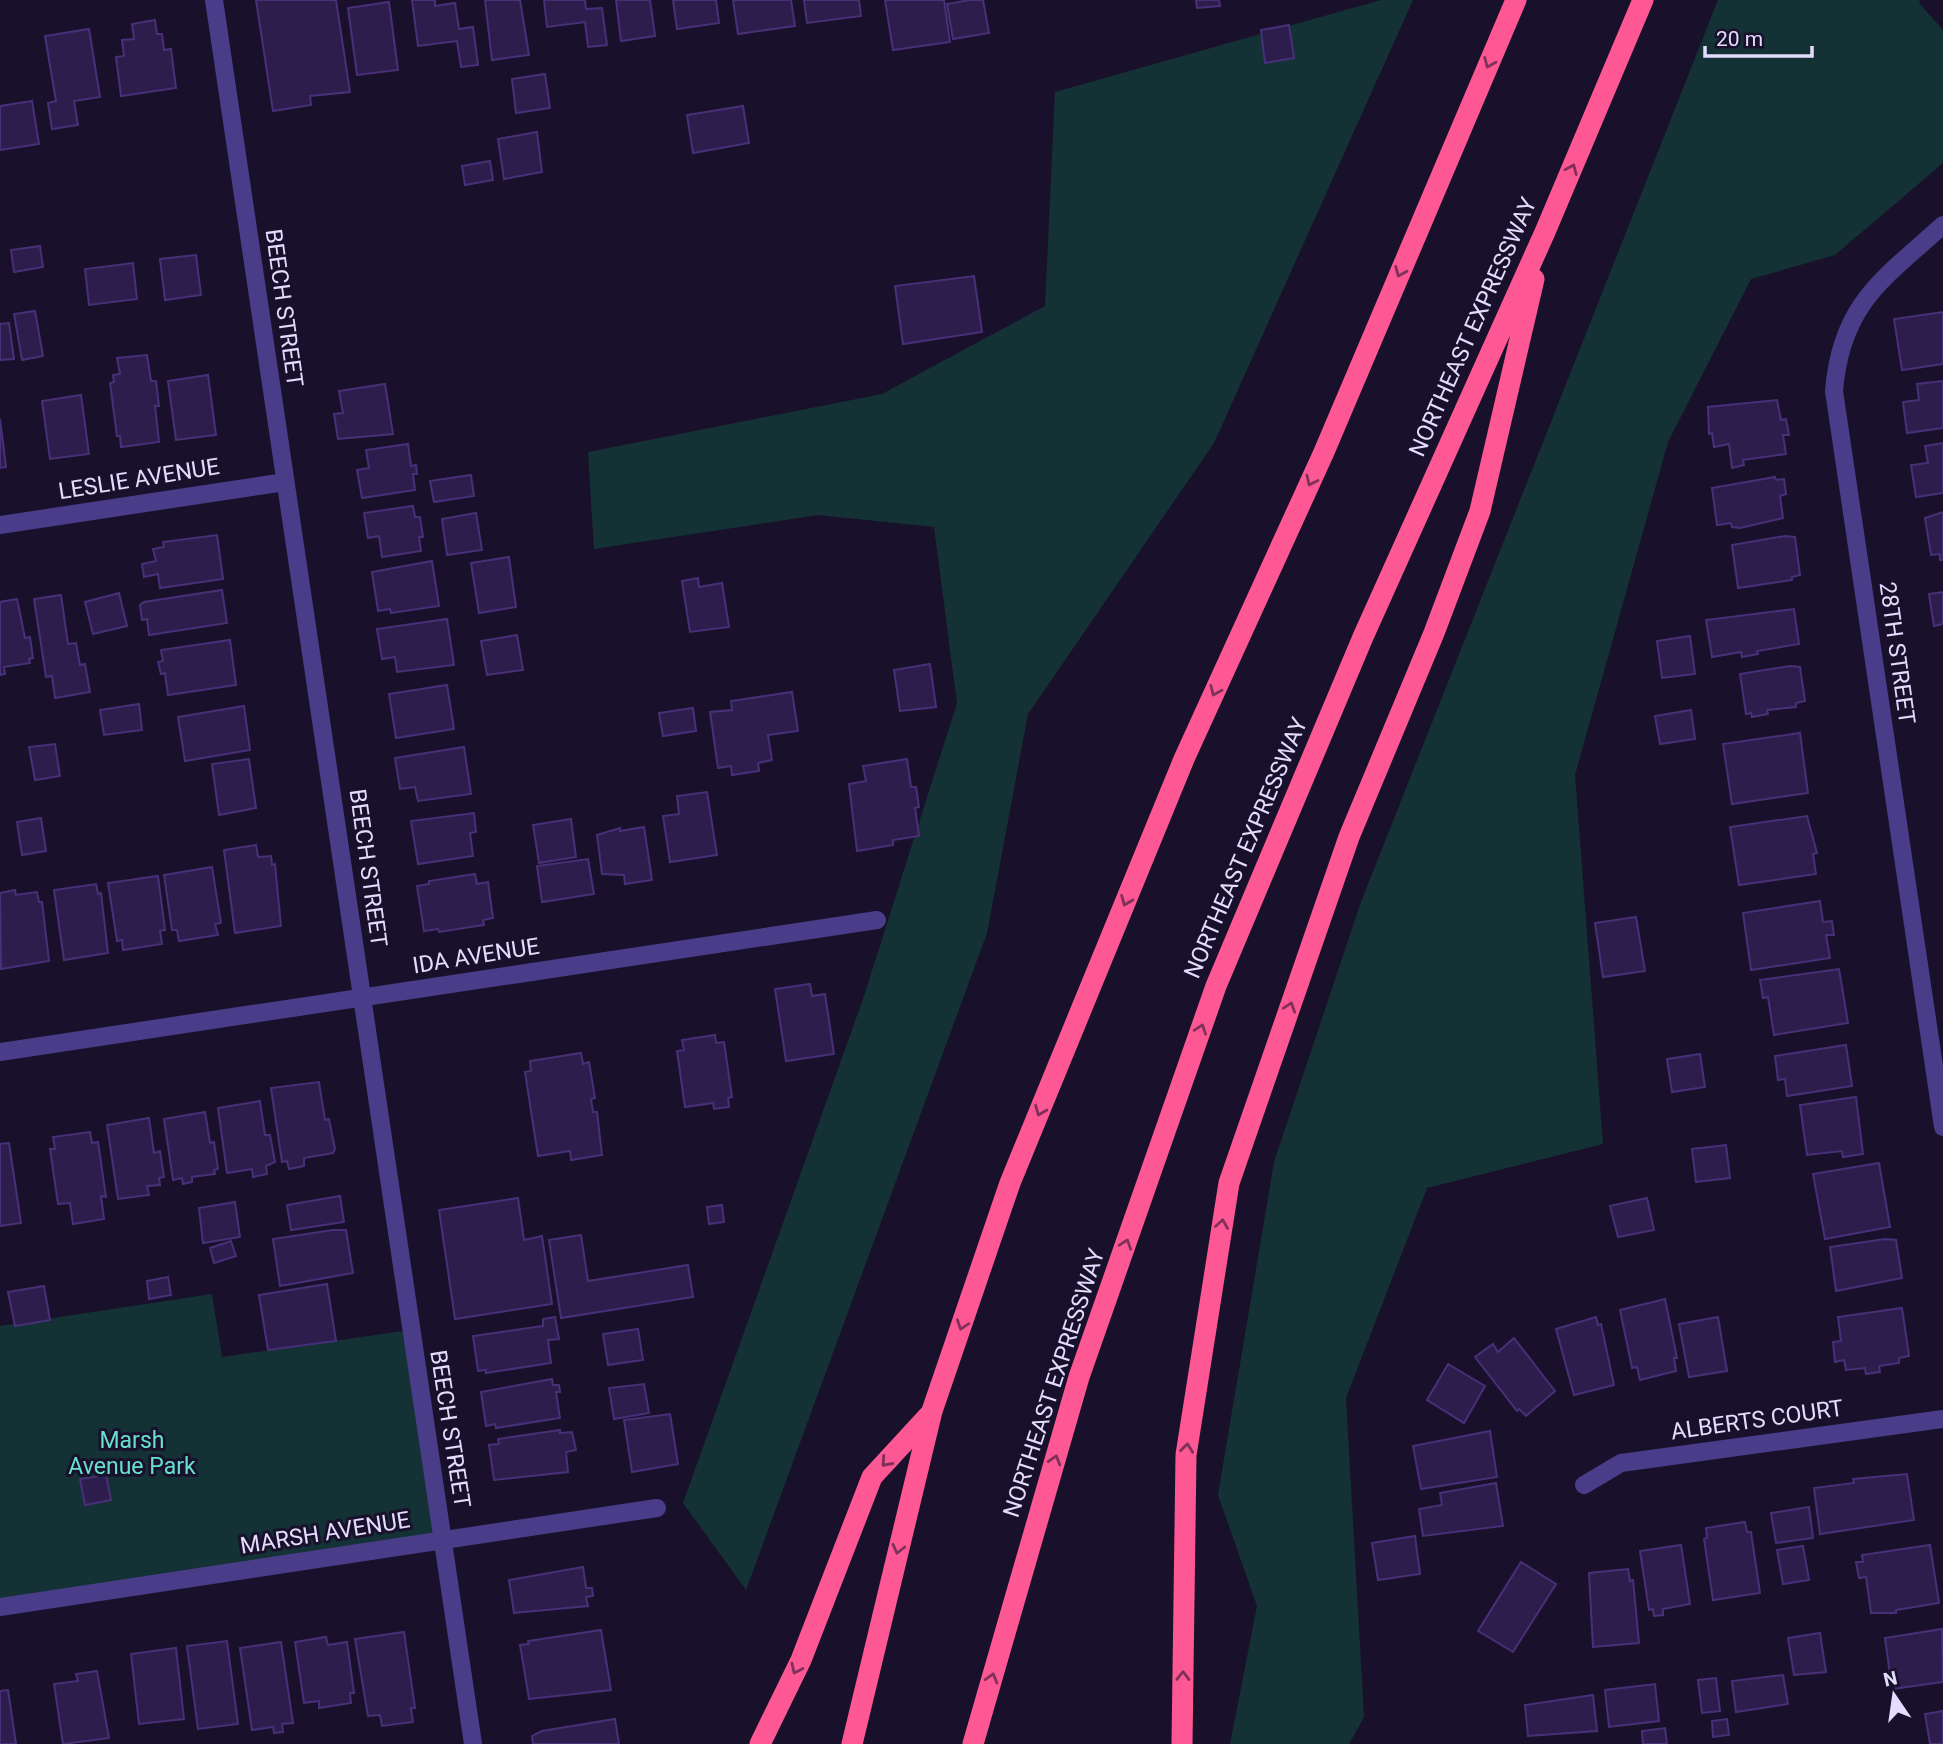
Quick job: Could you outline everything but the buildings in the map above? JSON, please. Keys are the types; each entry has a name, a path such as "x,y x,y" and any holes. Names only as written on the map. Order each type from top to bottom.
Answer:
{"highway":[{"path":"852,1744 932,1411 1010,1183 1184,760 1324,452 1516,0"},
{"name":"NORTHEAST EXPRESSWAY","path":"973,1744 1079,1377 1216,986 1363,637 1545,232 1643,0"},
{"path":"1182,1744 1186,1455 1228,1183 1349,837 1480,512 1545,232"},
{"path":"760,1744 801,1660 872,1477 932,1411"}],"street":[{"name":"BEECH STREET","path":"214,0 473,1744"},
{"name":"28TH STREET","path":"1943,225 1871,289 1846,329 1836,359 1834,391 1943,1127"},
{"name":"LESLIE AVENUE","path":"0,525 285,482"},
{"name":"IDA AVENUE","path":"0,1052 877,919"},
{"name":"ALBERTS COURT","path":"1584,1485 1621,1464 1943,1419"},
{"name":"MARSH AVENUE","path":"0,1607 657,1507"}],"green space":[{"path":"1381,0 1413,0 1214,443 1028,714 987,933 746,1590 683,1503 863,999 957,703 934,527 818,515 594,549 588,452 882,394 1045,306 1055,92"},
{"path":"1718,0 1920,0 1919,3 1943,30 1943,163 1835,255 1751,279 1668,442 1575,775 1603,1144 1427,1188 1346,1398 1364,1717 1349,1744 1230,1744 1257,1606 1218,1495 1274,1162 1361,902"},
{"name":"Marsh Avenue Park","path":"212,1294 222,1357 410,1330 442,1540 0,1607 0,1326"}]}
